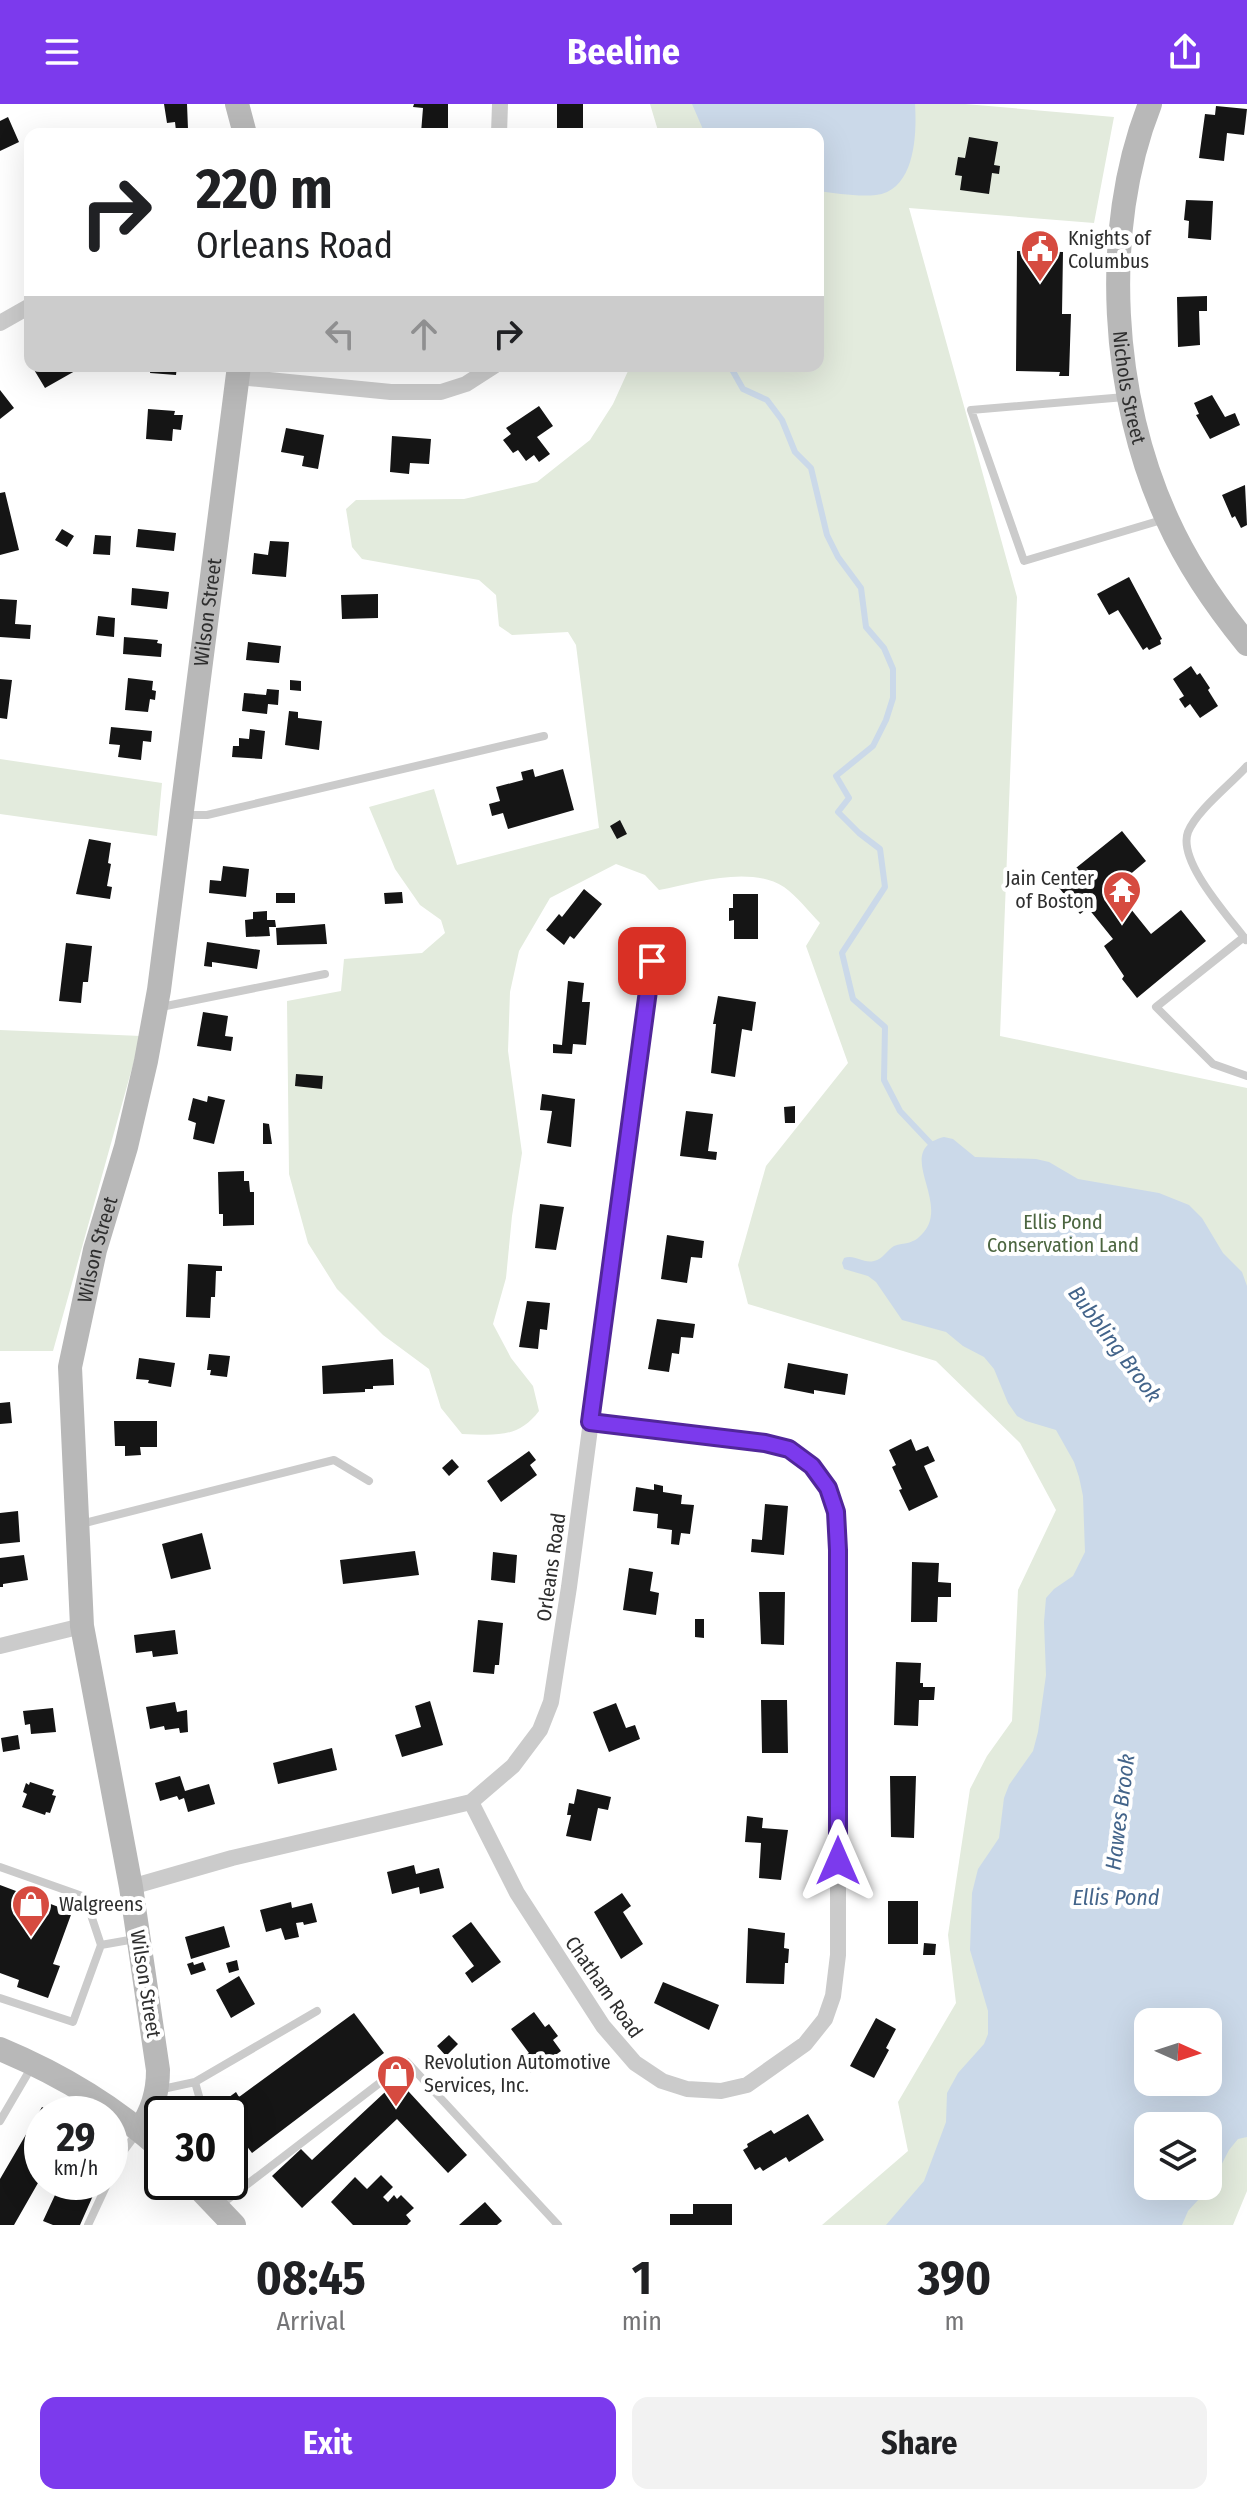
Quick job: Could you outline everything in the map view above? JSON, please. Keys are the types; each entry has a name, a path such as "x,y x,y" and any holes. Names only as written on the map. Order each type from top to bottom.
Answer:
{"street":[{"path":"237,104 243,128"},
{"path":"499,128 500,104"},
{"name":"Nichols Street","path":"1150,104 1135,152 1121,227 1119,311 1130,396 1144,456 1166,518 1199,578 1247,644"},
{"path":"0,323 24,309"},
{"name":"Wilson Street","path":"140,2130 152,2110 158,2091 155,2037 131,1887 82,1626 70,1367 95,1250 126,1147 156,1008 239,372"},
{"path":"246,372 391,392 441,392 466,384 485,372"},
{"name":"Orleans Road","path":"131,1887 232,1858 471,1802 513,1766 540,1730 551,1702 569,1587 652,961"},
{"name":"Chatham Road","path":"471,1802 517,1893 603,2026 635,2063 662,2081 687,2089 721,2091 747,2085 805,2044 825,2019 833,1996 838,1955 838,1550 836,1512 828,1488 812,1466 789,1449 765,1443 590,1422"},
{"path":"0,1646 82,1626"},
{"path":"0,2049 80,2089 144,2134"},
{"path":"210,2200 226,2216"}],"lane":[{"path":"1130,396 971,410 1024,561 1166,518"},
{"path":"180,815 207,815 544,736"},
{"path":"1247,766 1197,819 1188,831 1186,841 1191,863 1246,939 1156,1007 1213,1064 1247,1076"},
{"path":"156,1008 325,974"},
{"path":"76,1525 334,1460 369,1481"},
{"path":"0,1867 85,1897 101,1945 73,2022 0,1998"},
{"path":"101,1945 139,1938"},
{"path":"158,2091 195,2082 317,2011"},
{"path":"226,2216 407,2062 558,2225"},
{"path":"0,2121 33,2063"},
{"path":"195,2082 199,2096"},
{"path":"128,2145 140,2130"},
{"path":"88,2225 100,2200"}],"green space":[{"name":"Ellis Pond Conservation Land","path":"650,104 965,104 1114,117 1094,223 909,208 1017,597 1000,1036 1247,1088 1247,2191 1233,2225 822,2225 908,2151 898,2102 956,2003 948,1935 970,1789 987,1756 1012,1721 1018,1590 1056,1510 1020,1443 936,1361 748,1304 738,1265 766,1166 848,1063 806,946 820,923 798,899 784,887 755,877 706,880 659,890 645,875 616,864 550,898 519,951 510,992 508,1051 522,1153 506,1278 493,1324 511,1358 533,1386 539,1411 523,1427 495,1435 462,1434 441,1408 429,1369 383,1335 337,1289 308,1243 289,1174 287,1001 341,991 344,959 422,953 445,933 441,920 420,905 395,869 369,807 434,789 457,865 599,828 576,645 568,632 512,635 499,626 496,595 479,580 362,559 352,547 346,509 356,500 464,499 537,482 590,440 613,404 628,372 824,372 824,128 657,128"},
{"path":"0,759 162,783 157,836 0,814"},
{"path":"0,1030 141,1036 53,1351 0,1351"}],"water":[{"path":"692,104 915,104 914,145 906,172 889,191 876,195 824,192 824,128 702,128"},
{"name":"Ellis Pond","path":"944,1137 953,1139 975,1157 1036,1159 1049,1162 1078,1179 1159,1193 1189,1205 1202,1218 1223,1253 1242,1272 1247,1286 1247,2137 1238,2139 1222,2164 1222,2112 1134,2112 1134,2200 1198,2200 1188,2211 1182,2225 886,2225 924,2181 946,2122 947,2093 958,2073 984,2044 988,2034 988,2011 970,1950 972,1893 978,1869 999,1838 1004,1798 1009,1785 1033,1751 1038,1732 1046,1675 1046,1598 1073,1576 1085,1552 1083,1496 1079,1477 1056,1430 1017,1416 994,1369 984,1357 946,1332 902,1320 876,1282 868,1276 844,1269 844,1258 870,1262 877,1260 894,1246 918,1238 928,1225 931,1211 922,1154 929,1144"}],"building":[{"path":"164,104 187,104 188,128 176,128 175,122 167,123"},
{"path":"414,104 448,104 448,128 421,128 423,108 413,107"},
{"path":"557,104 583,104 583,128 557,128"},
{"path":"1216,106 1247,109 1244,135 1227,133 1224,161 1199,158 1205,114 1215,115"},
{"path":"8,117 19,142 0,151 0,121"},
{"path":"969,137 998,142 994,165 1000,166 999,174 992,173 989,194 960,190 962,176 955,175 958,157 965,158"},
{"path":"1186,200 1213,201 1211,240 1188,238 1189,221 1184,220"},
{"name":"Knights of Columbus","path":"1017,251 1063,252 1062,314 1071,314 1069,376 1059,376 1060,372 1016,371"},
{"path":"1207,296 1207,311 1199,311 1200,345 1178,347 1177,297"},
{"path":"35,372 73,372 45,388"},
{"path":"150,372 176,372 176,375"},
{"path":"0,390 14,408 0,419"},
{"path":"1212,395 1225,417 1235,413 1240,425 1210,439 1196,415 1199,414 1194,403"},
{"path":"539,406 553,426 537,437 550,454 539,462 534,455 526,461 518,450 513,453 503,440 511,434 506,428"},
{"path":"148,409 175,411 174,415 183,415 181,430 173,429 172,441 146,439"},
{"path":"286,428 324,435 318,469 302,466 304,456 281,452"},
{"path":"392,436 431,439 429,464 410,463 409,474 390,472"},
{"path":"1245,485 1247,525 1241,528 1235,516 1232,518 1222,495"},
{"path":"5,492 19,550 0,555 0,493"},
{"path":"62,529 74,536 67,547 55,540"},
{"path":"138,529 176,533 174,551 136,547"},
{"path":"95,535 111,536 110,555 93,554"},
{"path":"270,541 289,542 286,577 252,574 254,553 268,555"},
{"path":"1129,577 1162,639 1161,644 1149,650 1147,647 1143,650 1118,610 1109,615 1097,594"},
{"path":"132,588 169,592 167,609 131,605"},
{"path":"378,594 378,618 342,619 341,595"},
{"path":"0,599 17,600 15,624 31,625 30,639 0,637"},
{"path":"98,616 115,618 114,637 96,635"},
{"path":"124,637 158,640 157,643 162,644 161,657 123,654"},
{"path":"248,642 281,646 279,663 246,660"},
{"path":"1191,666 1197,675 1200,673 1218,706 1200,718 1190,704 1185,708 1179,699 1184,696 1173,679"},
{"path":"128,678 153,681 155,700 150,699 148,712 125,710"},
{"path":"0,679 12,680 7,719 0,718"},
{"path":"290,680 301,681 301,691 290,690"},
{"path":"267,689 279,690 278,705 268,704 267,714 242,711 244,693 266,695"},
{"path":"289,711 298,712 298,718 322,721 319,750 285,745"},
{"path":"111,727 152,731 151,742 143,741 141,760 118,757 120,745 109,744"},
{"path":"250,729 265,731 262,759 232,757 233,746 239,746 239,738 249,739"},
{"path":"533,769 535,777 563,769 574,810 508,829 503,813 492,816 489,804 500,801 496,787 523,780 521,772"},
{"path":"620,820 627,834 617,839 610,826"},
{"name":"Jain Center of Boston","path":"1122,831 1146,861 1114,888 1151,934 1181,910 1206,941 1137,998 1122,979 1124,976 1104,946 1113,939 1088,908 1080,914 1056,884"},
{"path":"89,839 111,843 107,886 112,887 110,899 76,894"},
{"path":"223,866 249,869 246,897 209,893 210,880 221,881"},
{"path":"584,889 602,904 574,939 570,936 564,945 546,930 559,914 562,917"},
{"path":"402,892 403,903 385,904 384,893"},
{"path":"276,893 295,893 295,903 276,903"},
{"path":"733,894 758,894 758,939 734,939 734,920 729,921"},
{"path":"267,911 267,920 275,920 276,927 269,927 270,936 246,937 245,920 253,919 253,912"},
{"path":"325,924 327,944 277,945 276,928"},
{"path":"207,942 260,950 257,969 212,962 212,967 204,966"},
{"path":"66,943 92,946 88,982 83,982 81,1003 59,1001"},
{"path":"568,981 584,983 582,1002 590,1002 586,1045 573,1044 572,1054 553,1053 553,1044 562,1045"},
{"path":"718,996 756,1002 752,1031 742,1029 735,1077 711,1073 716,1024 713,1024"},
{"path":"203,1012 228,1016 225,1036 233,1037 231,1051 197,1046"},
{"path":"296,1074 323,1076 322,1089 295,1086"},
{"path":"542,1094 575,1099 571,1147 547,1143 552,1111 540,1110"},
{"path":"208,1096 225,1100 214,1144 193,1139 196,1123 188,1120 193,1098 207,1102"},
{"path":"795,1106 795,1123 785,1123 784,1107"},
{"path":"686,1111 713,1114 708,1151 717,1152 716,1160 680,1156"},
{"path":"263,1123 269,1124 272,1144 263,1144"},
{"path":"244,1171 244,1181 249,1181 250,1192 254,1192 254,1225 223,1226 223,1214 219,1214 218,1172"},
{"path":"540,1204 564,1207 556,1250 535,1248"},
{"path":"667,1235 704,1241 702,1258 691,1257 687,1283 661,1279"},
{"path":"188,1264 222,1266 222,1271 216,1271 210,1318 186,1317"},
{"path":"527,1301 550,1303 547,1330 540,1329 538,1349 519,1347"},
{"path":"657,1319 695,1324 693,1338 681,1337 679,1354 672,1353 669,1372 648,1369"},
{"path":"209,1354 230,1356 227,1377 210,1375 211,1370 207,1370"},
{"path":"139,1358 175,1363 171,1387 136,1379"},
{"path":"393,1359 394,1385 373,1386 365,1392 323,1394 322,1366"},
{"path":"788,1363 848,1374 845,1395 814,1390 814,1394 784,1388"},
{"path":"10,1402 12,1423 0,1424 0,1403"},
{"path":"114,1421 157,1421 157,1447 140,1447 141,1455 125,1456 125,1446 115,1446"},
{"path":"911,1439 916,1451 928,1446 935,1461 924,1466 938,1497 909,1511 899,1490 902,1489 892,1467 896,1465 889,1450"},
{"path":"529,1451 536,1460 530,1465 537,1475 501,1502 487,1481"},
{"path":"452,1459 459,1467 449,1476 442,1468"},
{"path":"654,1484 663,1486 663,1492 682,1495 681,1504 694,1505 690,1534 681,1533 679,1545 671,1544 672,1530 657,1528 658,1514 633,1511 636,1487 654,1490"},
{"path":"765,1504 788,1506 784,1555 751,1552 752,1539 762,1540"},
{"path":"18,1511 20,1542 0,1544 0,1513"},
{"path":"202,1533 211,1569 171,1579 162,1544"},
{"path":"415,1551 419,1575 343,1584 340,1560"},
{"path":"493,1552 517,1555 515,1583 491,1580"},
{"path":"24,1555 28,1580 0,1587 0,1558"},
{"path":"912,1562 939,1563 938,1582 951,1583 951,1597 938,1597 937,1622 911,1622"},
{"path":"629,1568 653,1572 650,1591 659,1593 656,1615 623,1610"},
{"path":"759,1592 785,1592 784,1645 761,1644"},
{"path":"695,1619 704,1619 704,1638 695,1637"},
{"path":"478,1620 503,1623 499,1665 495,1665 494,1674 473,1672"},
{"path":"175,1630 178,1654 153,1657 152,1651 136,1653 134,1635"},
{"path":"896,1662 921,1663 920,1683 923,1687 935,1687 934,1700 919,1700 918,1726 894,1725"},
{"path":"761,1700 787,1700 788,1753 762,1753"},
{"path":"430,1701 443,1745 402,1757 395,1735 421,1727 415,1706"},
{"path":"175,1702 177,1712 187,1710 188,1732 180,1733 179,1728 165,1730 164,1726 150,1729 146,1707"},
{"path":"616,1703 626,1728 635,1725 640,1739 609,1752 593,1712"},
{"path":"53,1708 56,1732 31,1734 30,1724 25,1725 23,1711"},
{"path":"18,1735 20,1749 3,1752 1,1738"},
{"path":"332,1748 337,1770 278,1784 273,1763"},
{"path":"180,1776 185,1791 209,1784 215,1804 188,1812 184,1798 179,1800 177,1796 160,1801 155,1783"},
{"path":"890,1776 916,1776 914,1838 891,1837"},
{"path":"30,1782 54,1790 52,1795 56,1796 50,1813 46,1812 45,1815 22,1807 27,1794 23,1792 26,1783 29,1785"},
{"path":"577,1789 611,1797 608,1810 598,1808 591,1841 566,1836 571,1815 567,1815 569,1803 574,1804"},
{"path":"747,1816 763,1818 762,1828 788,1830 781,1880 759,1878 761,1843 745,1842"},
{"path":"414,1865 416,1874 439,1868 444,1888 420,1894 419,1887 392,1894 387,1872"},
{"name":"Walgreens","path":"0,1885 72,1912 53,1964 60,1966 48,1998 17,1987 19,1980 0,1973"},
{"path":"622,1893 631,1906 623,1912 643,1944 621,1959 594,1912"},
{"path":"888,1901 918,1901 918,1944 888,1944"},
{"path":"291,1902 292,1908 312,1903 317,1922 296,1923 299,1937 285,1940 281,1928 266,1932 260,1910"},
{"path":"471,1922 501,1962 472,1983 465,1973 474,1966 452,1936"},
{"path":"224,1926 230,1947 191,1959 185,1937"},
{"path":"748,1928 785,1933 784,1948 789,1949 784,1984 746,1983"},
{"path":"924,1943 936,1944 935,1955 923,1955"},
{"path":"237,1960 239,1970 229,1973 226,1963"},
{"path":"193,1962 194,1965 203,1962 206,1970 191,1975 187,1964"},
{"path":"239,1976 255,2004 231,2018 216,1990"},
{"path":"663,1982 719,2005 709,2030 654,2003"},
{"path":"534,2012 545,2027 549,2024 558,2036 553,2040 561,2051 531,2073 520,2059 529,2053 511,2029"},
{"path":"354,2013 384,2053 252,2153 248,2148 248,2096 240,2096"},
{"path":"876,2018 896,2029 874,2078 850,2066"},
{"path":"449,2035 458,2044 446,2056 437,2046"},
{"path":"398,2080 467,2155 448,2173 397,2119 302,2208 272,2176 301,2149 312,2160"},
{"path":"808,2114 824,2140 789,2162 786,2157 763,2171 760,2167 755,2170 743,2150 748,2147 747,2144 771,2130 774,2134"},
{"path":"24,2138 24,2200 28,2200 14,2225 0,2225 0,2179"},
{"path":"381,2175 393,2187 383,2197 388,2202 394,2195 397,2199 401,2195 414,2208 406,2215 411,2221 407,2225 353,2225 331,2202 355,2177 367,2189"},
{"path":"53,2200 91,2200 80,2225 53,2225 43,2221"},
{"path":"485,2202 502,2221 497,2225 459,2225"},
{"path":"693,2204 732,2204 732,2225 670,2225 670,2214 693,2214"}],"waterway":[{"name":"Bubbling Brook","path":"733,372 743,389 767,400 782,420 795,452 811,468 827,535 838,557 861,588 866,627 884,648 893,669 893,698 873,746 836,776 849,798 838,812 880,849 885,887 842,953 853,999 885,1027 884,1080 900,1111 933,1146"}],"place":[{"name":"Knights of Columbus","path":"1040,283"},
{"name":"Jain Center of Boston","path":"1122,924"},
{"name":"Walgreens","path":"31,1938"},
{"name":"Revolution Automotive Services, Inc.","path":"396,2108"}],"route":[{"path":"652,961 590,1422 765,1443 789,1449 812,1466 828,1488 836,1512 838,1550 838,1861"}],"water label":[{"name":"Hawes Brook","path":"1120,1812"}]}
